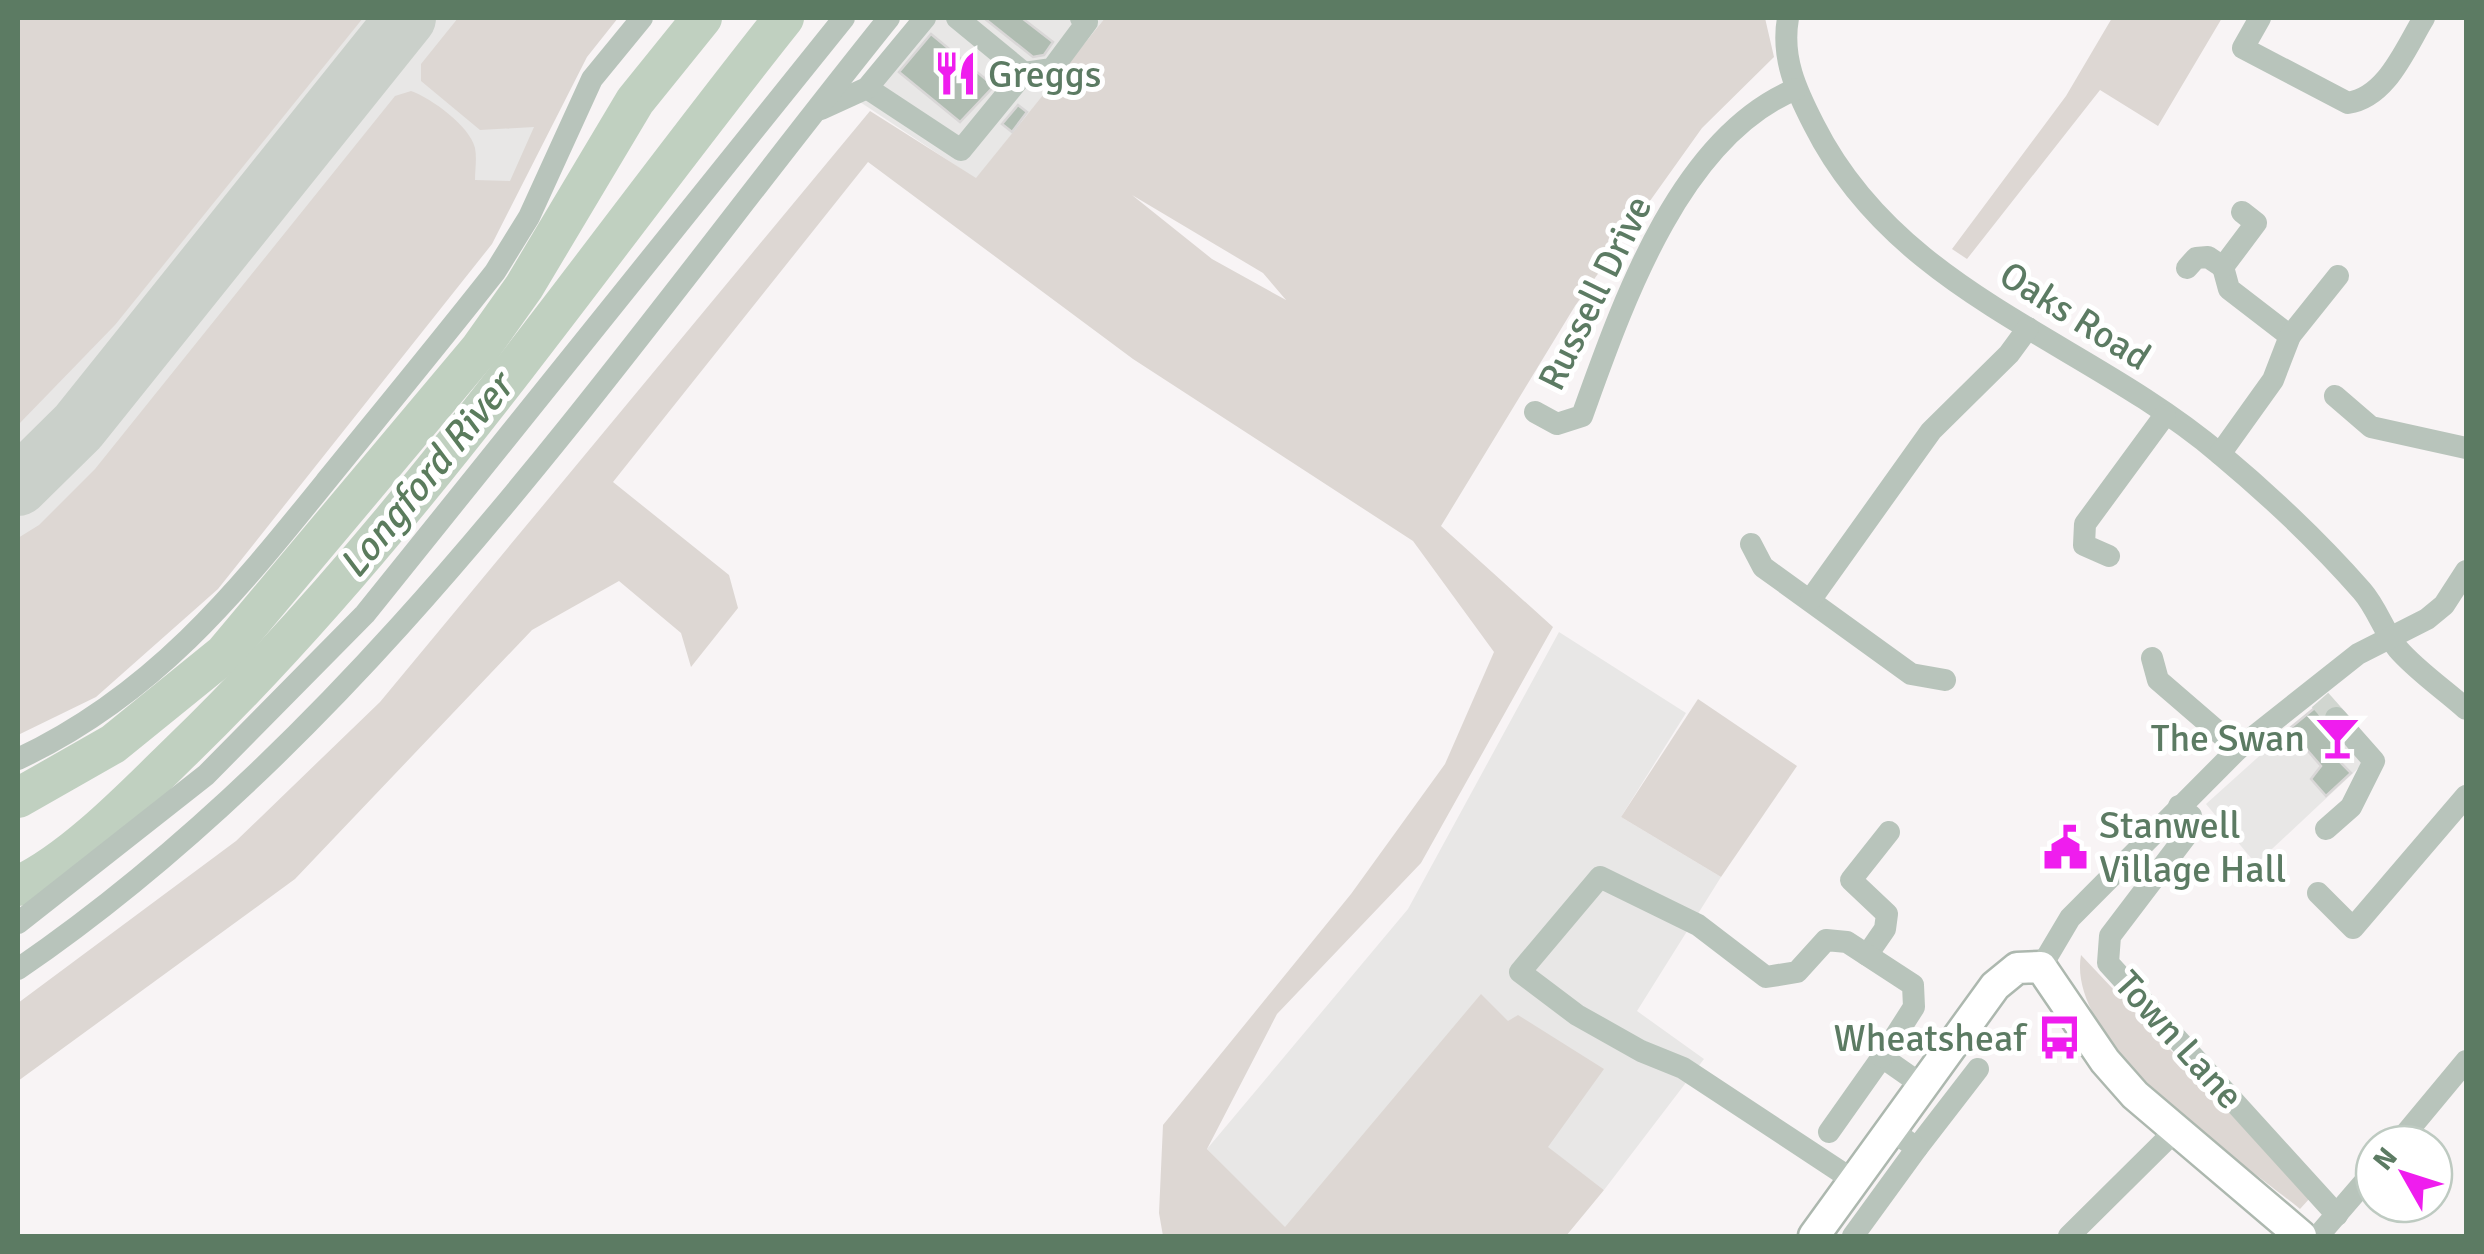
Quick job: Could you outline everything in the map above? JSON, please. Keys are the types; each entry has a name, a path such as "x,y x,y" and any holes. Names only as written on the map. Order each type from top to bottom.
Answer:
{"main road":[{"path":"1814,1236 1996,986 2018,968 2041,967"},
{"name":"Town Lane","path":"2041,967 2104,1061 2134,1095 2302,1236"}],"street":[{"path":"18,759 51,743 138,685 226,605 495,272 528,217 592,79 642,18"},
{"path":"18,923 206,775 366,614 844,18"},
{"path":"18,969 81,926 236,795 363,667 551,444 889,18"},
{"path":"809,117 844,95 867,88 924,18"},
{"path":"957,18 1024,72"},
{"path":"867,88 961,150 1024,72 1052,69 1087,22 1081,18"},
{"name":"Oaks Road","path":"1788,18 1787,62 1796,89 1834,165 1861,201 1911,251 2220,454 2365,593 2398,649 2466,709"},
{"path":"2260,18 2243,48 2348,104 2367,100 2390,75 2424,18"},
{"name":"Russell Drive","path":"1536,412 1557,424 1582,416 1633,280 1680,198 1733,128 1762,103 1796,89"},
{"path":"2226,278 2256,223 2242,212"},
{"path":"2188,268 2196,258 2208,256 2226,278 2290,336"},
{"path":"2220,454 2274,380 2290,336 2338,276"},
{"path":"1811,599 1931,431 2010,354 2028,328"},
{"path":"2335,396 2372,428 2466,448"},
{"path":"2110,556 2084,545 2085,524 2165,415"},
{"path":"1751,544 1763,567 1911,674 1945,680"},
{"path":"2041,967 2070,918 2238,749 2322,702 2391,636 2444,606 2466,571"},
{"path":"2152,658 2158,680 2238,749"},
{"path":"2322,702 2374,761 2350,807 2326,829"},
{"path":"2318,893 2353,928 2466,796"},
{"name":"Town Lane","path":"2179,806 2191,816 2192,828 2110,936 2108,963 2337,1215"},
{"path":"1867,956 1885,929 1887,914 1851,880 1889,832"},
{"path":"1829,1132 1914,1007 1912,986 1847,942 1826,940 1797,972 1766,977 1717,938 1600,877 1520,972 1577,1015 1641,1052 1682,1068 1856,1182"},
{"path":"1882,1057 1922,1085"},
{"path":"2414,1124 2466,1061"},
{"path":"1853,1236 1978,1070"},
{"path":"1891,1130 1917,1148"},
{"path":"2069,1236 2177,1130"},
{"path":"2318,1236 2354,1195"}],"shaded area":[{"path":"18,18 606,18 548,118 511,204 18,720"},
{"path":"18,18 363,18 115,325 18,425"},
{"path":"458,18 618,18 587,57 492,244 218,589 96,697 18,735 18,538 39,525 95,469 395,96 411,91 458,122 475,148 475,180 510,181 534,127 480,130 421,81 421,64"},
{"path":"912,18 1105,18 976,179 860,102"},
{"path":"1105,18 1765,18 1774,57 1702,128 1575,306 1441,526 1553,627 1421,863 1277,1014 1207,1149 1285,1227 1481,994 1508,1021 1518,1015 1604,1069 1548,1147 1604,1190 1566,1236 1163,1236 1159,1213 1163,1125 1351,894 1445,764 1494,652 1413,541 1133,359 868,162 613,482 729,575 738,608 691,667 681,633 619,581 532,630 295,879 18,1081 18,1003 236,841 380,702 870,111 976,178","holes":["1132,195 1263,273 1286,300 1212,259"]},
{"path":"2112,18 2222,18 2158,126 2100,90 1967,259 1952,249 2066,96"},
{"path":"1559,632 1686,713 1621,817 1721,877 1637,1011 1704,1059 1604,1190 1548,1148 1284,1228 1207,1149 1408,909"},
{"path":"1698,699 1797,766 1721,877 1621,817"},
{"path":"2316,705 2367,760 2256,864 2206,804"},
{"path":"2081,955 2310,1198 2300,1209 2199,1130 2127,1061 2100,1025 2083,989"}],"building":[{"path":"984,18 1022,18 1053,42 1044,55 1033,57"},
{"path":"931,34 994,86 960,122 899,72"},
{"path":"1018,105 1027,112 1012,132 1002,124"},
{"name":"The Swan","path":"2317,706 2324,727 2346,757 2341,763 2351,773 2326,796 2311,779 2321,766 2289,729"}],"waterway":[{"path":"18,798 113,744 224,654 480,349 524,287 635,101 702,18"},
{"name":"Longford River","path":"18,886 61,860 124,806 263,667 343,579 494,395 784,18"}],"taxiway":[{"path":"18,486 78,427 406,18"}],"tunnel":[{"path":"2320,700 2336,718"}],"place":[{"name":"Greggs","path":"955,74"},
{"name":"The Swan","path":"2338,738"},
{"name":"Stanwell Village Hall","path":"2066,847"},
{"name":"Wheatsheaf","path":"2059,1038"}]}
